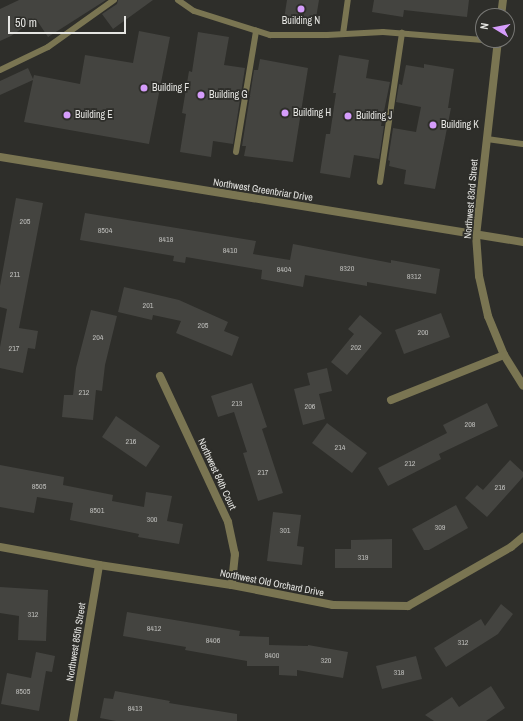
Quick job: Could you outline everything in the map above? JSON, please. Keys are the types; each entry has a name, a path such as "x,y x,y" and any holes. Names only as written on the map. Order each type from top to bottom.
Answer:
{"street":[{"name":"Northwest 83rd Street","path":"497,48 476,235 480,283 488,316 504,355 523,386"},
{"name":"Northwest Greenbriar Drive","path":"0,157 523,242"},
{"path":"392,400 504,355"},
{"name":"Northwest 84th Court","path":"160,376 228,522 235,554 232,585"},
{"name":"Northwest Old Orchard Drive","path":"0,547 99,565 232,585 333,605 408,606 511,547 523,537"},
{"name":"Northwest 85th Street","path":"73,721 99,565"}],"lane":[{"path":"0,70 48,47 114,0"},
{"path":"178,0 194,11 270,35 383,32 475,39"},
{"path":"343,34 348,0"},
{"path":"236,152 256,30"},
{"path":"380,182 402,33"},
{"path":"487,139 523,144"}],"building":[{"path":"19,0 106,0 48,37 36,19 11,36 0,41 0,9"},
{"path":"118,0 153,0 113,29 102,14 117,4"},
{"name":"Building N","path":"287,0 319,0 315,24 284,19"},
{"path":"374,0 469,0 467,17 404,10 403,17 372,12"},
{"path":"139,31 170,37 149,144 24,122 33,80 0,95 0,81 28,68 33,79 34,75 80,84 85,55 133,63"},
{"name":"Building G","path":"198,32 229,37 224,65 245,68 233,144 213,141 211,157 180,152 186,114 182,113 189,71 192,72"},
{"name":"Building J","path":"339,55 369,60 366,78 390,82 381,126 384,126 379,159 354,155 350,178 320,173 326,134 330,134 336,93 333,93"},
{"path":"260,59 308,68 293,162 244,156 246,146 242,146 254,70 258,70"},
{"name":"Building K","path":"424,64 454,69 448,108 451,108 435,189 404,184 406,170 389,166 390,161 388,160 393,128 416,132 421,107 396,102 399,84 402,85 406,65 424,68"},
{"path":"16,198 43,203 19,328 38,331 35,349 28,348 23,373 0,368 0,347 7,309 0,307 0,286"},
{"path":"85,213 256,241 253,254 290,260 293,244 391,263 391,260 440,269 436,294 367,282 367,286 305,275 303,287 261,279 262,270 186,257 185,263 173,261 174,256 80,240"},
{"path":"124,287 179,300 228,322 224,331 239,337 232,356 176,333 181,321 153,315 152,320 118,312"},
{"path":"91,310 117,316 105,365 102,391 96,390 93,420 62,417 64,395 73,395 76,368"},
{"path":"441,313 450,337 404,354 395,330"},
{"path":"360,315 382,333 347,375 331,362 354,334 348,329"},
{"path":"327,368 332,391 319,394 325,419 303,425 294,389 310,385 307,373"},
{"path":"252,383 267,427 262,429 283,493 258,501 243,453 247,452 234,412 218,417 211,396"},
{"path":"487,403 498,426 439,454 441,459 388,486 378,468 447,433 443,425"},
{"path":"116,416 160,446 146,467 102,437"},
{"path":"327,423 367,453 352,473 312,443"},
{"path":"510,460 523,472 523,477 487,517 465,498 477,485 483,490"},
{"path":"0,465 64,477 63,485 113,495 112,501 144,507 146,492 172,496 167,521 183,524 179,544 138,537 139,534 70,520 73,503 37,497 34,513 0,507"},
{"path":"456,505 468,528 429,550 424,550 412,529"},
{"path":"273,512 301,515 297,546 304,547 302,565 267,561"},
{"path":"392,539 392,568 335,568 335,549 351,549 351,540"},
{"path":"0,587 48,590 46,641 18,640 19,616 0,613"},
{"path":"501,604 513,614 498,634 446,667 434,648 481,619 485,626"},
{"path":"127,612 240,631 239,636 269,637 269,645 308,645 348,652 343,678 297,670 297,676 279,675 279,666 247,666 247,661 185,650 186,647 123,636"},
{"path":"36,652 55,656 52,672 46,671 39,711 1,704 7,673 31,678"},
{"path":"416,656 422,679 382,689 376,666"},
{"path":"491,686 505,708 486,721 434,721 425,715 452,697 459,707"},
{"path":"115,691 170,701 169,703 237,714 237,721 116,721 100,718 104,698 113,699"}],"place":[{"name":"Building N","path":"301,9"},
{"name":"Building F","path":"144,88"},
{"name":"Building G","path":"201,95"},
{"name":"Building H","path":"285,113"},
{"name":"Building E","path":"67,115"},
{"name":"Building J","path":"348,116"},
{"name":"Building K","path":"433,125"}]}
